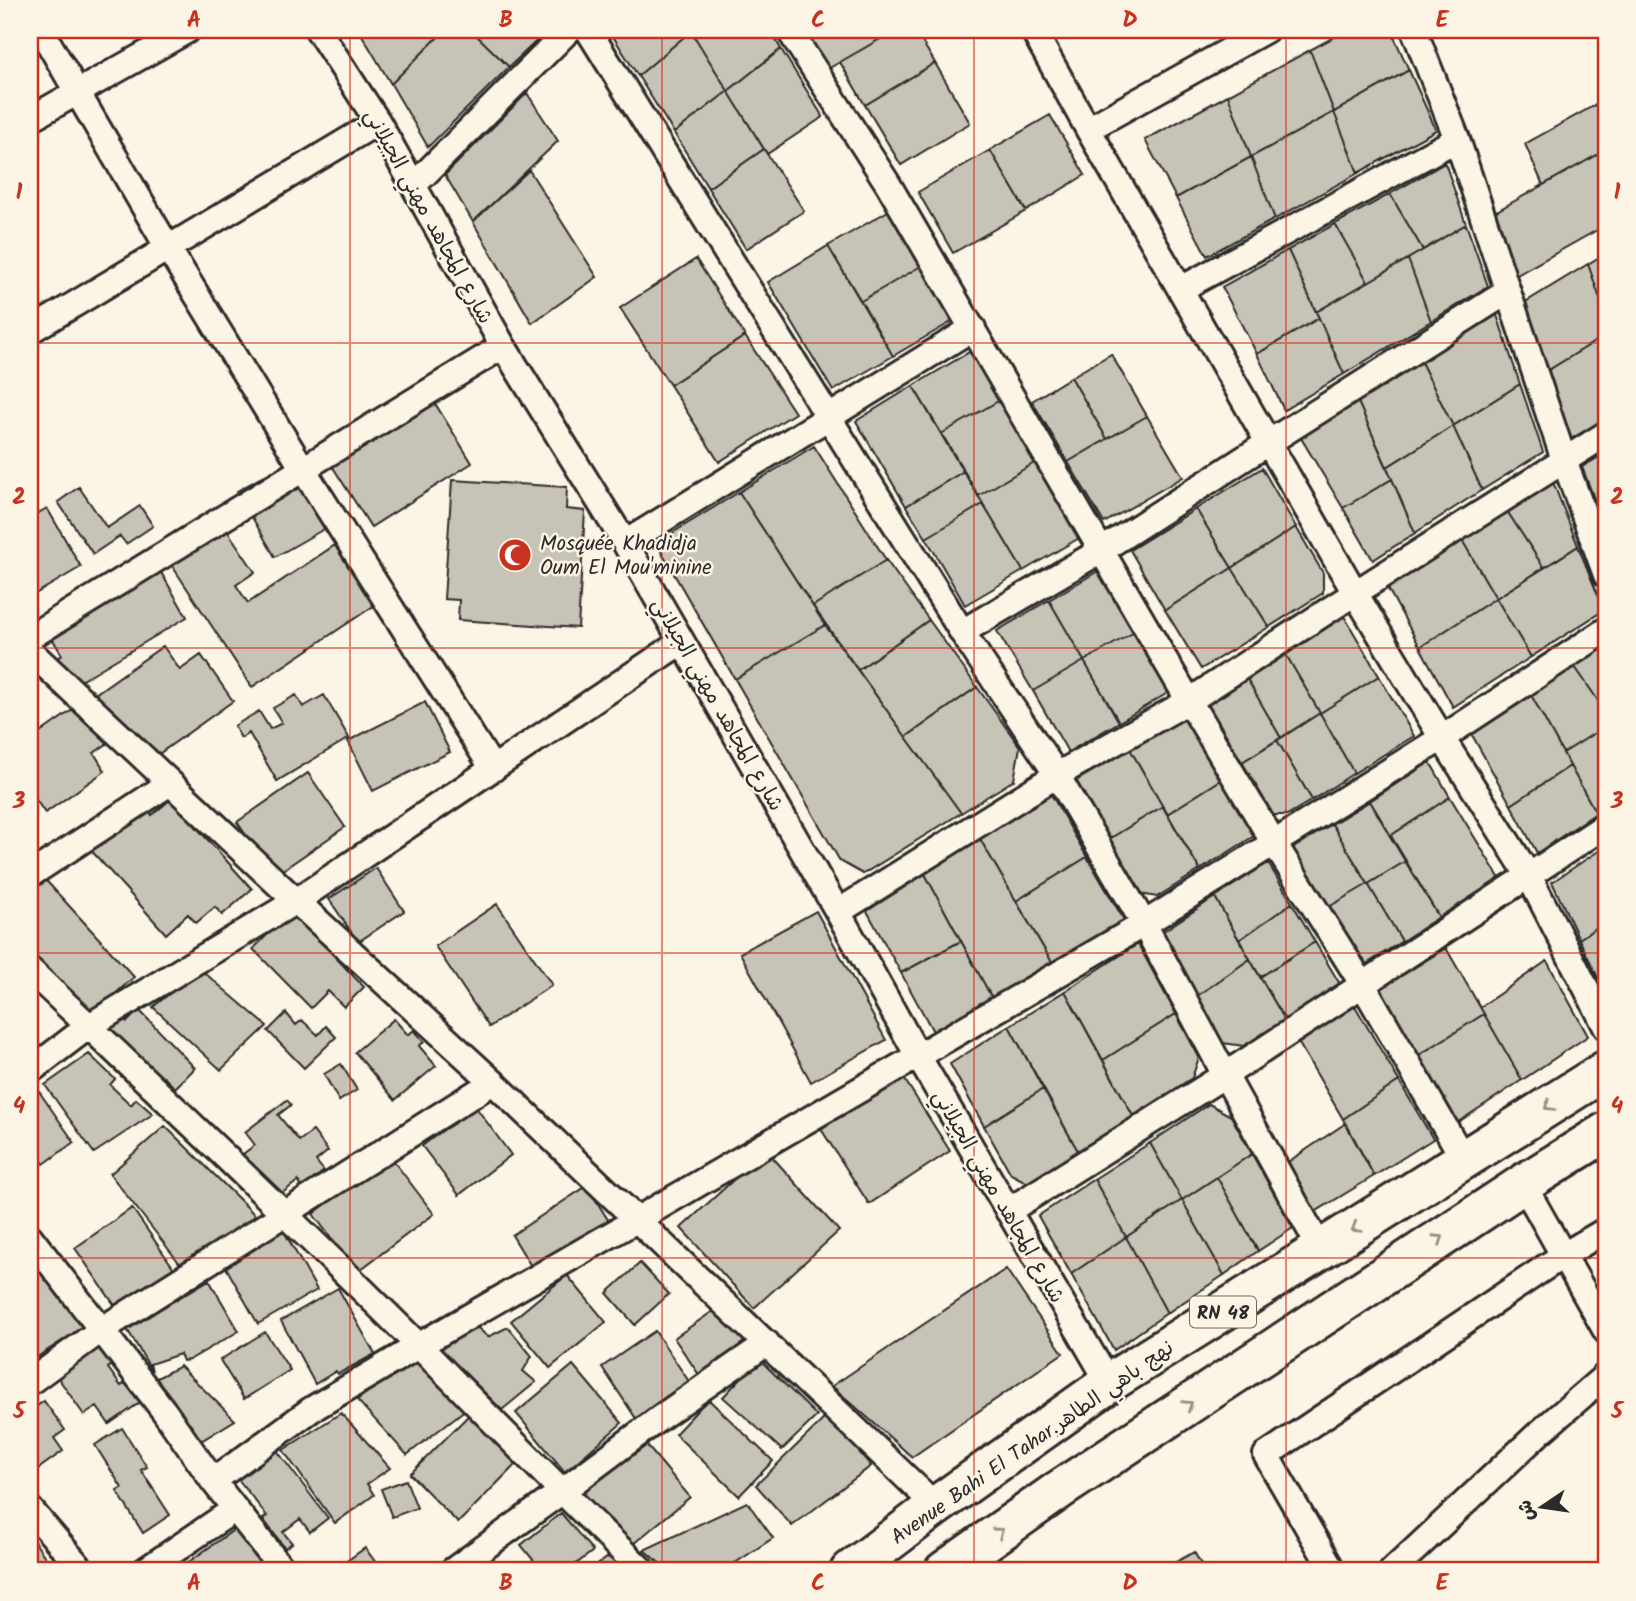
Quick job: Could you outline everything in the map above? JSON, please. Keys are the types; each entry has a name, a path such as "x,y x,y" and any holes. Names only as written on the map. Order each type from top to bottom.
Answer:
{"main road":[{"name":"Avenue Bahi El Tahar,نهج باهي الطاهر","path":"850,1571 1109,1383 1606,1070"},
{"name":"RN 48","path":"944,1571 1059,1490 1606,1132"}],"street":[{"path":"41,30 167,248 493,769"},
{"path":"30,119 188,30"},
{"path":"414,185 569,30"},
{"path":"588,30 962,632 1057,775 1144,924 1321,1250"},
{"path":"789,30 888,184 1189,701 1363,985 1464,1160"},
{"path":"1032,30 1355,593 1529,876 1606,1027"},
{"path":"1088,129 1266,30"},
{"path":"1414,30 1457,139 1564,460 1606,575"},
{"name":"شارع المجاهد مهني الجيلاني","path":"322,31 378,122 503,346 625,543 918,1056 1109,1383"},
{"path":"30,331 378,122"},
{"path":"1181,289 1457,139"},
{"path":"962,632 1102,550 1507,292"},
{"path":"625,543 973,328"},
{"path":"30,637 503,346"},
{"path":"838,912 1057,775 1189,701 1606,434"},
{"path":"213,1481 312,1409 1144,924 1442,738 1606,630"},
{"path":"30,1071 89,1026 296,901 681,642"},
{"path":"30,651 493,1082 936,1506"},
{"path":"30,875 170,782"},
{"path":"1008,1211 1225,1075 1606,825"},
{"path":"30,970 284,1213 643,1571"},
{"path":"30,1381 101,1330 493,1082"},
{"path":"1523,1184 1606,1331"},
{"path":"1333,1571 1266,1455 1562,1256 1606,1230"},
{"path":"30,1237 284,1571"},
{"path":"452,1571 661,1417 767,1343"},
{"path":"1392,1571 1538,1434 1606,1375"},
{"path":"30,1509 83,1571"},
{"path":"144,1571 235,1509"}],"building":[{"path":"359,30 445,30 391,84"},
{"path":"445,30 471,30 509,67 428,147 391,84"},
{"path":"471,30 548,30 509,67"},
{"path":"609,30 690,30 691,31 638,76"},
{"path":"770,30 781,49 728,91 691,31"},
{"path":"820,30 896,30 826,70 807,38"},
{"path":"896,30 915,30 935,63 865,105 840,62"},
{"path":"1347,30 1391,30 1409,70 1334,112 1310,50"},
{"path":"691,31 728,91 674,133 638,76"},
{"path":"781,49 823,117 767,154 728,91"},
{"path":"1310,50 1334,112 1251,157 1228,95"},
{"path":"935,63 970,123 901,165 865,105"},
{"path":"1409,70 1436,130 1358,173 1334,112"},
{"path":"728,91 764,149 708,188 674,133"},
{"path":"527,93 558,141 473,222 445,175"},
{"path":"1228,95 1251,157 1176,198 1145,140"},
{"path":"1606,99 1606,150 1543,185 1525,144"},
{"path":"1334,112 1358,173 1275,219 1251,157"},
{"path":"1050,115 1085,175 1026,211 990,150"},
{"path":"764,149 804,211 746,249 708,188"},
{"path":"990,150 1026,211 953,253 918,192"},
{"path":"1606,150 1606,225 1515,276 1495,212"},
{"path":"1251,157 1275,219 1207,256 1176,198"},
{"path":"1445,163 1466,224 1423,250 1390,194"},
{"path":"529,170 597,277 532,323 473,222"},
{"path":"1390,194 1423,250 1368,282 1335,224"},
{"path":"888,211 921,266 861,301 828,246"},
{"path":"1335,224 1368,282 1316,312 1288,250"},
{"path":"1466,224 1488,286 1431,321 1408,259"},
{"path":"828,246 893,356 833,391 768,282"},
{"path":"1288,250 1319,318 1257,354 1222,287"},
{"path":"1606,253 1606,316 1588,264"},
{"path":"696,259 745,336 670,385 620,308"},
{"path":"1408,259 1431,321 1344,374 1316,312"},
{"path":"1588,264 1606,316 1606,335 1547,371 1524,303"},
{"path":"921,266 953,321 893,356 861,301"},
{"path":"1497,315 1520,384 1453,426 1421,362"},
{"path":"1319,318 1344,374 1284,410 1257,354"},
{"path":"1606,335 1606,418 1571,439 1547,371"},
{"path":"745,336 795,413 719,462 670,385"},
{"path":"971,351 1000,400 941,434 913,386"},
{"path":"1111,354 1147,416 1107,439 1071,377"},
{"path":"1421,362 1453,426 1387,467 1358,402"},
{"path":"1071,377 1107,439 1068,462 1032,401"},
{"path":"1520,384 1543,452 1482,490 1453,426"},
{"path":"913,386 964,471 906,506 856,421"},
{"path":"431,397 472,463 371,527 329,461"},
{"path":"1000,400 1036,462 978,496 941,434"},
{"path":"1358,402 1392,479 1343,508 1301,438"},
{"path":"1147,416 1183,477 1104,523 1068,462"},
{"path":"1453,426 1482,490 1415,533 1387,467"},
{"path":"814,446 886,560 813,606 739,492"},
{"path":"1606,453 1606,517 1602,519 1582,467"},
{"path":"1036,462 1081,537 1023,571 978,496"},
{"path":"1262,468 1296,527 1232,568 1196,509"},
{"path":"272,471 285,494 306,482 331,525 275,557 237,491"},
{"path":"964,471 983,504 926,538 906,506"},
{"path":"1392,479 1415,533 1373,560 1343,508"},
{"name":"Mosquée Khadidja Oum El Mou'minine","path":"452,480 567,487 566,509 585,511 578,628 458,620 459,600 444,599"},
{"path":"1553,482 1578,546 1544,568 1507,511"},
{"path":"79,487 107,528 140,506 153,526 126,544 120,536 93,554 58,502"},
{"path":"739,492 825,625 735,679 656,543"},
{"path":"983,504 1023,571 965,605 926,538"},
{"path":"47,508 81,567 30,597 30,518"},
{"path":"1196,509 1232,568 1165,610 1130,550"},
{"path":"1507,511 1544,568 1496,598 1462,540"},
{"path":"216,514 255,572 236,585 248,603 335,545 375,605 252,687 167,558"},
{"path":"1296,527 1323,573 1323,593 1269,627 1232,568"},
{"path":"1462,540 1496,598 1420,647 1387,587"},
{"path":"1578,546 1604,610 1531,657 1496,598"},
{"path":"886,560 929,620 858,670 813,606"},
{"path":"1232,568 1269,627 1201,669 1165,610"},
{"path":"159,569 187,617 72,686 56,659 62,655 46,628"},
{"path":"1100,570 1136,631 1084,661 1049,600"},
{"path":"1496,598 1531,657 1453,707 1420,647"},
{"path":"1049,600 1084,661 1033,691 997,631"},
{"path":"1344,616 1379,676 1320,713 1285,653"},
{"path":"929,620 977,687 906,737 858,670"},
{"path":"825,625 961,813 863,874 840,861 735,679"},
{"path":"1136,631 1171,691 1119,722 1084,661"},
{"path":"1606,641 1606,712 1573,664"},
{"path":"163,646 180,670 201,655 233,701 153,758 131,727 94,753 105,771 45,813 30,791 30,740"},
{"path":"1285,653 1320,713 1281,738 1246,677"},
{"path":"1084,661 1119,722 1068,752 1033,691"},
{"path":"1573,664 1606,712 1606,726 1563,753 1530,693"},
{"path":"1379,676 1414,736 1354,773 1320,713"},
{"path":"1246,677 1281,738 1242,762 1207,702"},
{"path":"977,687 1020,747 1014,780 961,813 906,737"},
{"path":"1530,693 1570,766 1511,805 1471,733"},
{"path":"296,695 303,707 324,695 349,738 277,781 249,733 241,738 234,726 259,711 270,729 282,723 273,708"},
{"path":"425,702 450,752 373,791 348,741"},
{"path":"1320,713 1354,773 1312,800 1277,740"},
{"path":"1183,717 1221,780 1167,814 1130,749"},
{"path":"1606,726 1606,807 1596,813 1563,753"},
{"path":"1277,740 1312,800 1287,815 1273,815 1242,762"},
{"path":"1130,749 1163,806 1109,839 1076,781"},
{"path":"1430,762 1450,797 1390,836 1370,801"},
{"path":"1570,766 1596,813 1537,853 1511,805"},
{"path":"308,773 345,827 274,876 237,822"},
{"path":"1221,780 1254,836 1200,870 1167,814"},
{"path":"132,793 152,815 171,799 252,889 222,915 215,907 196,923 188,914 166,934 81,839"},
{"path":"1051,794 1087,857 1016,901 980,839"},
{"path":"1450,797 1500,879 1439,917 1390,836"},
{"path":"1370,801 1406,861 1368,884 1332,824"},
{"path":"1163,806 1200,870 1157,897 1140,894 1109,839"},
{"path":"1332,824 1368,884 1327,908 1292,849"},
{"path":"980,839 1053,964 993,1000 925,874"},
{"path":"1606,846 1606,921 1579,939 1552,882"},
{"path":"1087,857 1124,920 1053,964 1016,901"},
{"path":"1406,861 1439,917 1402,941 1368,884"},
{"path":"30,863 134,977 83,1023 30,964"},
{"path":"1268,863 1292,903 1239,940 1215,897"},
{"path":"376,868 404,911 358,942 329,899"},
{"path":"925,874 961,941 901,973 867,911"},
{"path":"1368,884 1402,941 1362,967 1327,908"},
{"path":"1215,897 1250,959 1197,996 1162,932"},
{"path":"1292,903 1315,942 1260,977 1239,940"},
{"path":"497,904 552,985 489,1027 435,946"},
{"path":"291,911 364,987 344,1007 328,991 311,1008 253,949"},
{"path":"816,911 886,1040 811,1082 740,953"},
{"path":"1601,925 1606,937 1606,994 1579,939"},
{"path":"961,941 993,1000 935,1035 901,973"},
{"path":"1315,942 1341,986 1285,1020 1260,977"},
{"path":"1138,944 1176,1014 1103,1060 1065,991"},
{"path":"1446,948 1484,1014 1416,1057 1377,991"},
{"path":"1250,959 1285,1020 1244,1046 1223,1043 1197,996"},
{"path":"1547,961 1588,1036 1522,1080 1480,1007"},
{"path":"200,969 267,1026 221,1070 153,1007"},
{"path":"1065,991 1133,1116 1078,1151 1009,1026"},
{"path":"1355,1006 1399,1081 1343,1119 1298,1042"},
{"path":"139,1010 195,1068 175,1088 164,1077 156,1084 104,1031 120,1015 127,1022"},
{"path":"286,1013 296,1025 302,1020 318,1035 326,1026 336,1037 304,1068 268,1031"},
{"path":"1176,1014 1199,1057 1192,1078 1133,1116 1103,1060"},
{"path":"1484,1014 1522,1080 1455,1124 1416,1057"},
{"path":"394,1019 408,1035 414,1030 424,1042 419,1046 436,1066 395,1100 355,1052"},
{"path":"1009,1026 1043,1089 984,1126 950,1064"},
{"path":"89,1054 115,1079 110,1085 131,1105 136,1099 153,1114 94,1153 45,1085"},
{"path":"341,1064 357,1090 339,1101 324,1074"},
{"path":"903,1077 950,1151 869,1204 821,1129"},
{"path":"1399,1081 1433,1139 1374,1176 1343,1119"},
{"path":"1043,1089 1078,1151 1028,1183 1011,1174 984,1126"},
{"path":"38,1090 74,1142 44,1164 40,1159 30,1167 30,1096"},
{"path":"287,1100 291,1105 278,1115 299,1141 313,1131 328,1151 316,1161 324,1171 302,1188 298,1181 273,1200 263,1180 243,1154 255,1145 245,1132"},
{"path":"1209,1104 1231,1116 1252,1154 1182,1200 1150,1143"},
{"path":"475,1106 511,1155 459,1195 422,1146"},
{"path":"1346,1123 1374,1176 1315,1212 1288,1162"},
{"path":"165,1126 257,1217 184,1269 110,1174"},
{"path":"1150,1143 1182,1200 1126,1237 1094,1179"},
{"path":"766,1150 839,1231 754,1308 681,1228"},
{"path":"1252,1154 1293,1228 1258,1251 1217,1177"},
{"path":"389,1155 434,1214 357,1272 313,1214"},
{"path":"1217,1177 1258,1251 1224,1275 1182,1200"},
{"path":"1094,1179 1126,1237 1071,1274 1038,1216"},
{"path":"587,1186 610,1223 534,1271 512,1235"},
{"path":"1182,1200 1224,1275 1167,1313 1126,1237"},
{"path":"132,1208 175,1270 118,1310 75,1248"},
{"path":"281,1226 317,1290 258,1324 219,1255"},
{"path":"1126,1237 1167,1313 1114,1350 1071,1274"},
{"path":"640,1263 669,1294 635,1325 607,1293"},
{"path":"45,1264 85,1326 34,1359 30,1354 30,1274"},
{"path":"1006,1269 1063,1353 912,1457 832,1386"},
{"path":"567,1275 606,1322 550,1368 511,1321"},
{"path":"209,1280 239,1331 189,1360 183,1361 180,1354 150,1364 152,1371 127,1329"},
{"path":"338,1288 375,1354 338,1374 336,1371 315,1384 281,1321"},
{"path":"722,1305 750,1346 702,1379 674,1338"},
{"path":"470,1321 488,1337 508,1327 532,1356 523,1371 536,1382 502,1410 437,1345"},
{"path":"655,1331 692,1386 639,1423 602,1367"},
{"path":"265,1332 290,1370 244,1399 220,1360"},
{"path":"99,1340 115,1362 108,1368 121,1386 128,1381 142,1401 109,1424 97,1407 84,1415 54,1372"},
{"path":"413,1359 466,1409 407,1455 357,1400"},
{"path":"759,1359 817,1416 782,1450 723,1397"},
{"path":"573,1365 622,1423 565,1472 516,1413"},
{"path":"180,1366 235,1420 191,1447 151,1381"},
{"path":"708,1399 773,1461 739,1496 675,1434"},
{"path":"44,1401 65,1430 54,1438 63,1451 31,1474 30,1411"},
{"path":"341,1413 390,1468 367,1484 374,1495 335,1523 283,1450"},
{"path":"471,1413 519,1461 458,1523 410,1474"},
{"path":"828,1415 871,1466 792,1526 756,1485"},
{"path":"122,1428 147,1467 141,1470 170,1515 143,1533 117,1491 122,1488 95,1445"},
{"path":"643,1441 690,1497 632,1545 573,1492"},
{"path":"272,1444 328,1518 310,1532 300,1519 283,1532 292,1543 285,1548 263,1519 267,1516 234,1474"},
{"path":"406,1480 417,1508 392,1517 381,1489"},
{"path":"747,1502 773,1538 723,1571 669,1571 644,1550"},
{"path":"561,1513 593,1551 567,1571 542,1571 521,1545"},
{"path":"235,1529 265,1571 176,1571"},
{"path":"30,1535 51,1566 43,1571 30,1571"},
{"path":"365,1548 382,1571 333,1571"},
{"path":"618,1550 634,1571 589,1571"},
{"path":"1194,1552 1205,1571 1160,1571"}],"place":[{"name":"Mosquée Khadidja Oum El Mou'minine","path":"515,555"}]}
